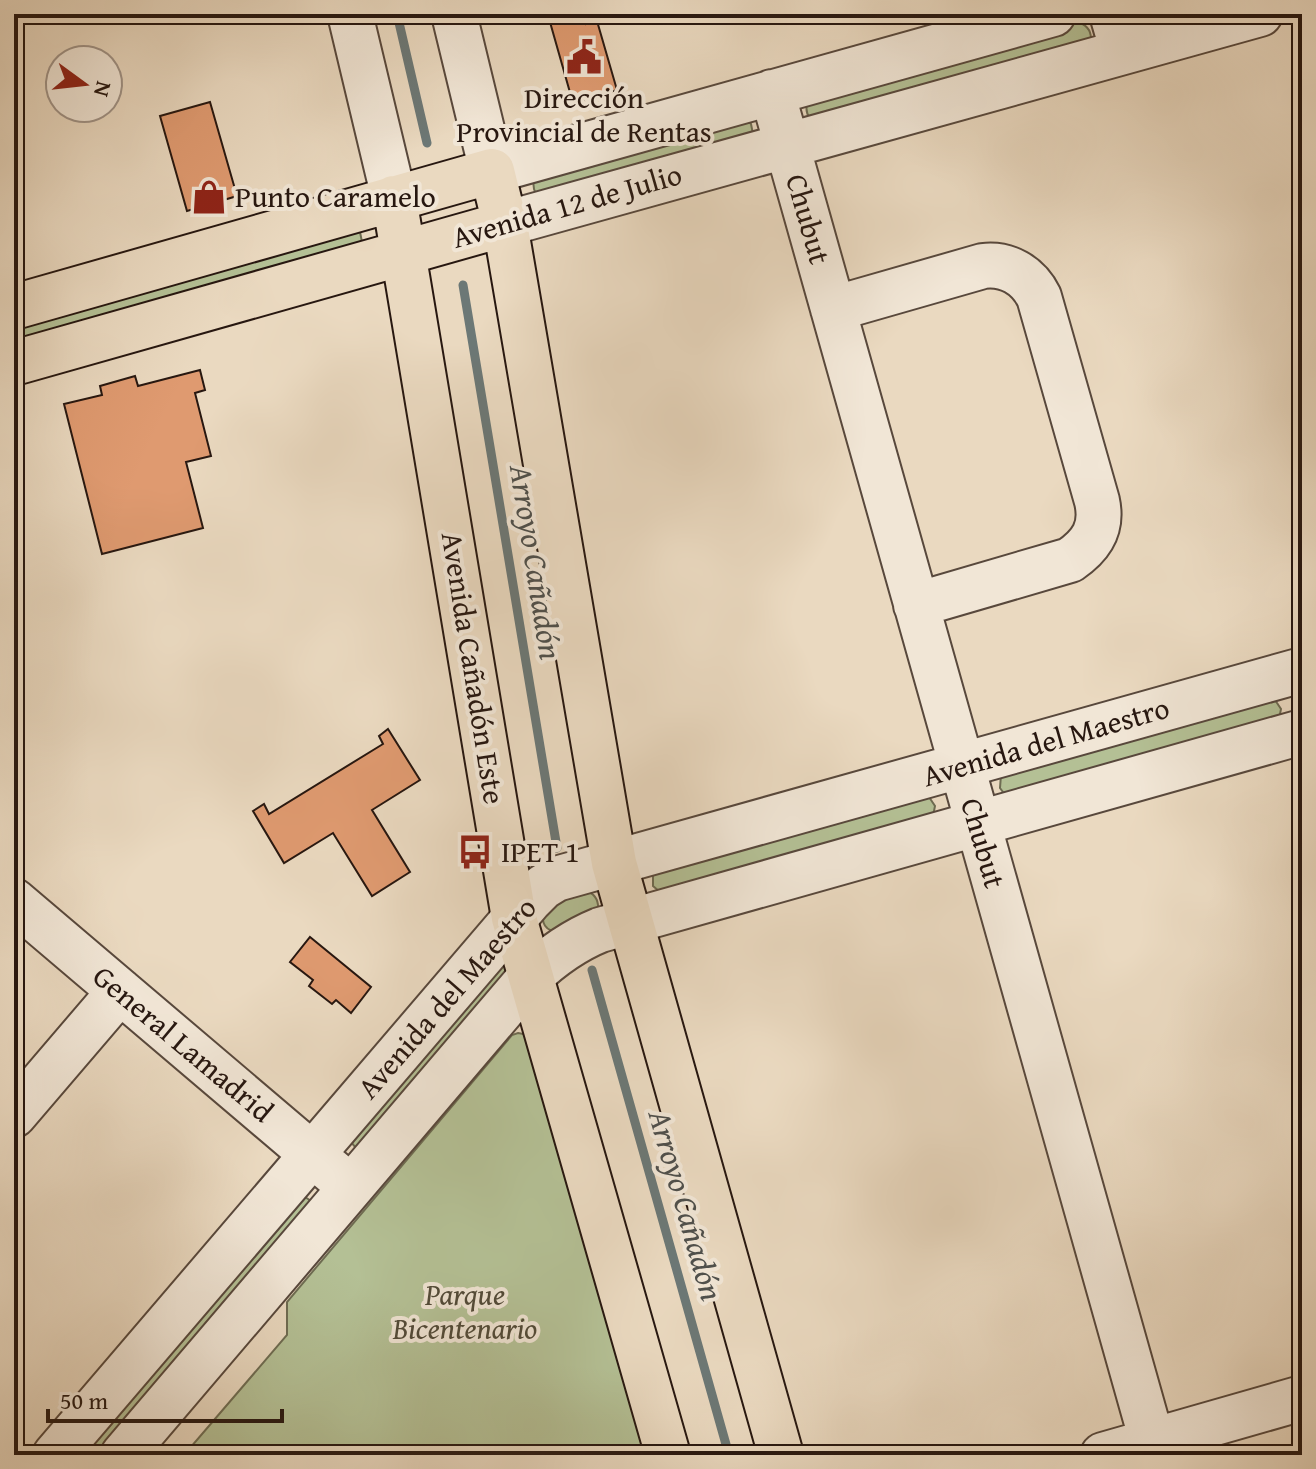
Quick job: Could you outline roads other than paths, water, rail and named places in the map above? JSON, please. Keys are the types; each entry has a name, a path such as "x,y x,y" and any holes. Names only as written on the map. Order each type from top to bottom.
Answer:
{"main road":[{"name":"Avenida 12 de Julio","path":"14,307 492,171"},
{"path":"492,171 505,224 614,863 781,1455"},
{"name":"Avenida Cañadón Este","path":"394,198 514,918 668,1455"},
{"name":"Avenida 12 de Julio","path":"14,363 505,224"}],"street":[{"path":"350,14 394,198"},
{"path":"454,14 492,171"},
{"name":"Avenida 12 de Julio","path":"492,171 1053,14"},
{"name":"Avenida 12 de Julio","path":"505,224 787,145 1117,33 1260,14"},
{"name":"Chubut","path":"772,92 1154,1448"},
{"path":"833,309 983,266 1008,268 1023,277 1039,297 1097,501 1099,519 1096,530 1087,547 1070,560 916,605"},
{"name":"Avenida del Maestro","path":"55,1455 543,887 556,879 1301,674"},
{"name":"Avenida del Maestro","path":"123,1455 531,976 562,949 580,938 629,921 1302,732"},
{"name":"General Lamadrid","path":"14,901 351,1187"},
{"path":"14,1115 120,991"},
{"path":"1103,1455 1154,1448 1302,1398"}],"waterway":[{"name":"Arroyo Cañadón","path":"397,14 427,143"},
{"name":"Arroyo Cañadón","path":"463,285 557,848"},
{"name":"Arroyo Cañadón","path":"592,970 729,1455"}],"place":[{"name":"Dirección Provincial de Rentas","path":"584,57"},
{"name":"Punto Caramelo","path":"209,197"},
{"name":"IPET 1","path":"475,852"}],"park label":[{"name":"Parque Bicentenario","path":"465,1312"}]}
